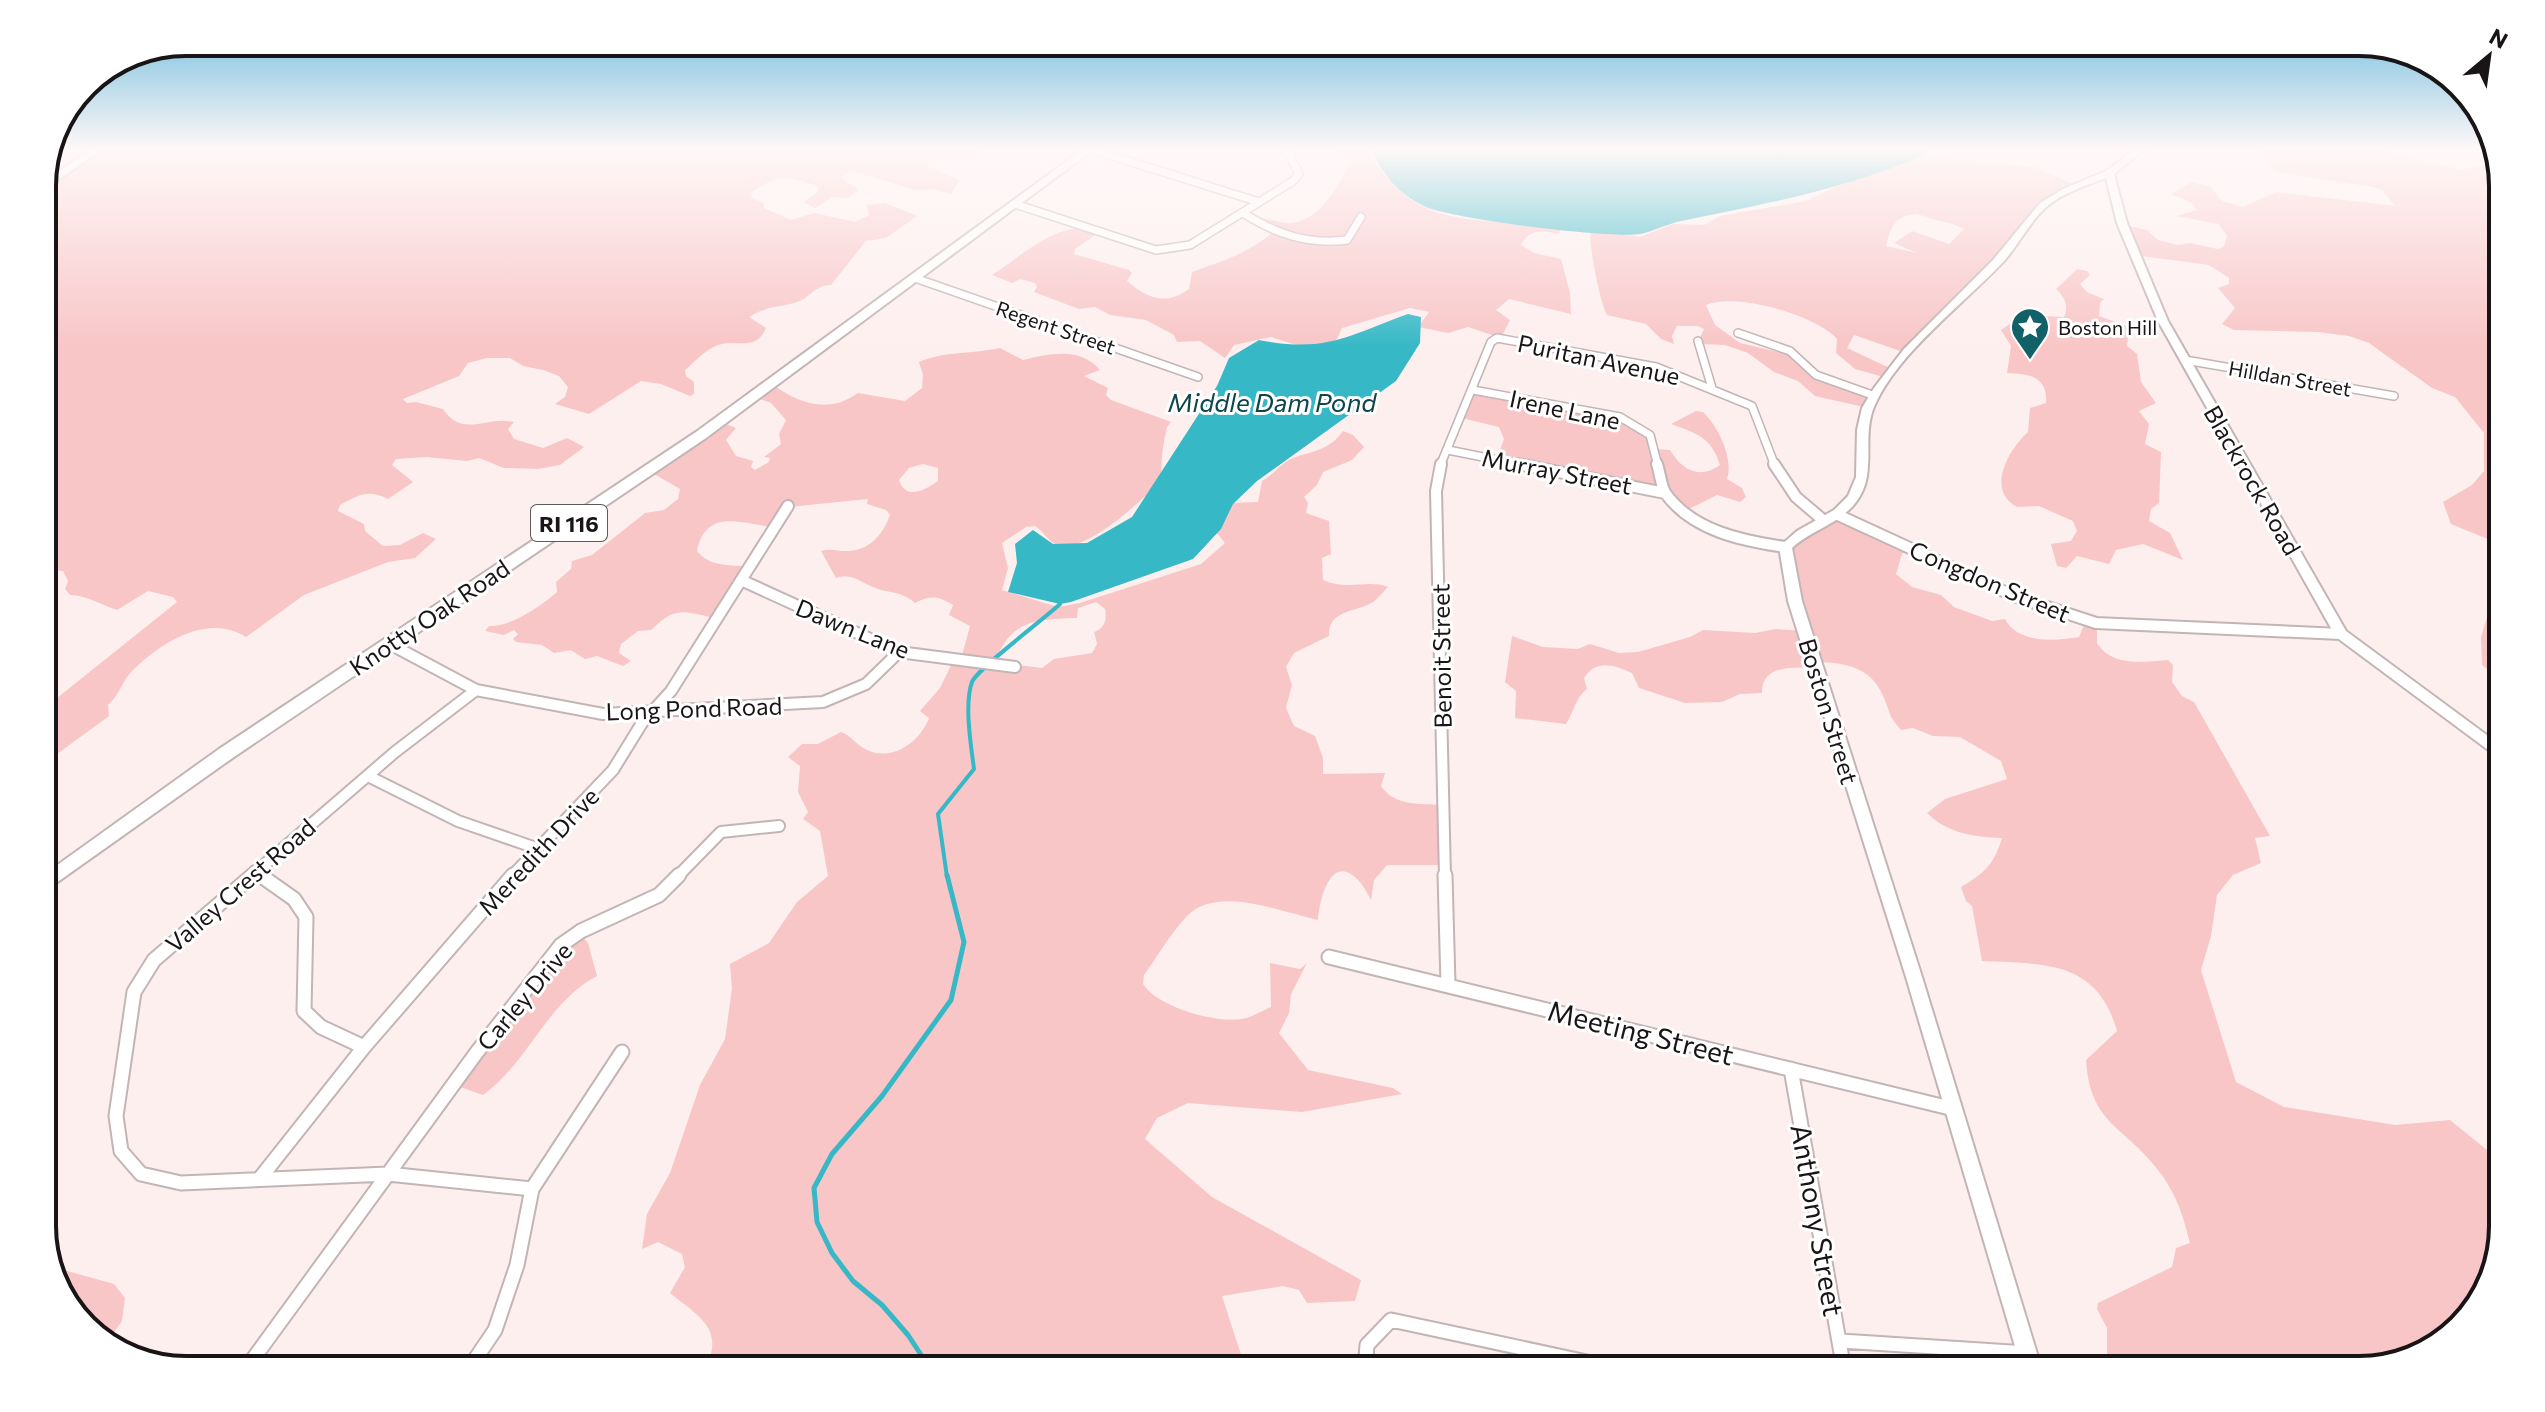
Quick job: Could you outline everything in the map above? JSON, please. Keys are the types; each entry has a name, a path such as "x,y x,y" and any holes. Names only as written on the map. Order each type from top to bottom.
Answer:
{"main road":[{"name":"Knotty Oak Road","path":"56,876 225,754 701,435 999,216"}],"street":[{"path":"1051,216 1156,250 1190,245 1238,216"},
{"path":"1248,216 1282,235 1313,242 1347,240 1361,217"},
{"path":"1665,493 1706,527 1745,541 1785,547 1799,533 1838,515 1859,488 1867,410 1875,396 1911,352 1999,261 2034,216"},
{"name":"Blackrock Road","path":"2122,216 2130,245 2163,321 2341,634 2489,745"},
{"name":"Regent Street","path":"915,278 1198,377"},
{"path":"1738,333 1790,351 1816,375 1875,396"},
{"name":"Puritan Avenue","path":"1493,340 1656,367 1752,406 1782,484 1802,506 1823,520"},
{"name":"Benoit Street","path":"1448,984 1436,494 1438,471 1493,340"},
{"path":"1698,341 1712,388"},
{"name":"Hilldan Street","path":"2185,360 2394,396"},
{"name":"Irene Lane","path":"1473,390 1620,417 1639,426 1650,435 1665,493"},
{"name":"Murray Street","path":"1448,450 1665,493"},
{"name":"Meredith Drive","path":"261,1177 364,1047 402,1007 536,848 560,830 613,770 671,691 788,506"},
{"name":"Congdon Street","path":"1838,515 2014,596 2096,623 2341,634"},
{"name":"Boston Street","path":"1785,547 1795,601 2028,1356"},
{"name":"Dawn Lane","path":"743,581 899,652 1015,667"},
{"name":"Long Pond Road","path":"388,643 413,660 476,690 603,714 823,702 854,693 882,675 899,652"},
{"name":"Valley Crest Road","path":"476,690 368,776 162,951 134,992 116,1116 121,1151 141,1174 181,1183 261,1177 388,1174 532,1189"},
{"path":"368,776 458,821 536,848"},
{"name":"Carley Drive","path":"255,1356 477,1052 561,945 581,931 659,895 721,832 779,826"},
{"path":"255,871 294,899 306,917 304,1011 321,1027 364,1047"},
{"name":"Meeting Street","path":"1329,957 1954,1109"},
{"path":"477,1356 495,1330 517,1265 532,1189 622,1052"},
{"name":"Anthony Street","path":"1791,1069 1843,1356"},
{"path":"1366,1356 1367,1345 1391,1320 1559,1356"},
{"path":"1841,1341 2027,1353"}],"shaded area":[{"path":"56,216 782,216 791,220 804,216 827,216 855,222 867,216 917,216 886,238 866,241 831,285 821,287 797,302 749,317 766,328 762,335 752,342 711,348 702,355 685,370 686,376 694,382 694,394 690,396 661,384 641,381 589,414 555,404 565,397 568,387 559,376 523,366 510,358 487,358 468,363 459,376 403,399 407,403 416,402 443,409 459,423 514,422 508,429 514,439 543,448 567,438 584,447 560,465 538,469 504,468 479,458 467,461 427,457 396,459 392,465 413,482 388,499 364,494 340,505 338,511 364,524 365,531 383,546 400,545 423,533 436,539 415,558 388,562 304,595 246,637 232,630 217,628 202,629 172,640 130,673 108,705 109,716 56,755 56,699 177,602 173,597 148,591 117,610 88,598 70,595 65,589 68,581 63,571 56,570"},
{"path":"1451,216 1561,227 1559,234 1532,233 1521,245 1534,253 1561,259 1570,293 1571,314 1509,299 1496,310 1510,320 1501,338 1468,327 1448,333 1418,327 1429,312 1410,308 1342,328 1337,339 1315,351 1271,337 1234,345 1225,358 1200,341 1177,342 1174,335 1146,320 1110,315 1095,307 1079,309 1034,292 1037,287 1035,283 1020,279 1012,283 992,275 1043,240 1070,229 1085,228 1101,231 1075,249 1074,254 1129,270 1132,273 1127,281 1141,292 1156,298 1172,298 1189,289 1192,272 1244,251 1273,232 1257,221 1265,219 1288,223 1309,217"},
{"path":"1720,216 1906,216 1892,228 1886,246 1917,253 1894,243 1912,231 1949,244 1964,229 1924,216 2033,216 1909,354 1854,335 1847,348 1894,370 1887,378 1855,369 1836,353 1837,339 1794,314 1736,301 1706,305 1715,325 1740,343 1795,356 1826,377 1878,392 1868,408 1815,396 1798,381 1774,372 1748,353 1725,345 1701,344 1699,340 1704,329 1698,326 1677,326 1672,336 1674,344 1661,339 1646,324 1607,315 1595,273 1591,229 1640,237 1673,224 1704,225"},
{"path":"2176,216 2489,216 2489,540 2451,524 2443,502 2472,485 2484,471 2484,433 2455,397 2432,388 2369,343 2349,336 2234,330 2222,324 2235,308 2218,288 2229,284 2229,278 2209,265 2134,255 2124,225 2147,230 2158,240 2178,245 2190,243 2218,249 2224,246 2227,236 2219,224"},
{"path":"2077,269 2090,275 2080,284 2087,292 2104,299 2100,303 2099,316 2129,327 2127,346 2137,354 2141,382 2156,403 2139,411 2149,424 2145,444 2161,452 2159,503 2151,509 2149,521 2170,533 2183,560 2143,544 2116,550 2109,564 2077,556 2066,568 2057,566 2051,544 2071,541 2077,531 2073,521 2039,506 2017,507 2008,500 2003,490 2003,470 2014,448 2028,432 2030,408 2046,403 2046,394 2036,378 2007,373 2011,346 2001,330 2023,315 2064,317 2065,302 2056,289"},
{"path":"1000,348 1023,360 1063,354 1083,357 1100,370 1084,376 1108,388 1106,395 1111,400 1171,422 1163,447 1162,480 1111,525 1079,543 1065,546 1053,543 1035,526 1026,527 1002,543 1008,568 1002,590 1058,607 1080,603 1201,564 1225,543 1215,531 1233,503 1258,502 1262,481 1285,462 1327,446 1343,431 1353,435 1364,447 1352,460 1323,472 1317,485 1304,497 1308,503 1306,513 1329,521 1331,554 1322,558 1323,580 1341,585 1388,587 1373,602 1338,616 1330,627 1329,636 1294,653 1286,667 1292,685 1286,708 1294,726 1315,736 1323,758 1323,774 1385,773 1381,786 1394,798 1409,803 1444,805 1445,865 1387,865 1374,880 1371,900 1356,878 1347,872 1339,872 1332,876 1323,893 1318,920 1251,903 1216,902 1201,906 1176,929 1144,975 1143,984 1161,1000 1188,1012 1230,1020 1253,1016 1271,1007 1270,963 1300,969 1307,963 1291,994 1289,1013 1279,1033 1308,1070 1393,1088 1402,1094 1302,1112 1188,1103 1157,1118 1145,1139 1212,1197 1361,1280 1355,1301 1307,1303 1299,1290 1283,1286 1222,1296 1241,1356 710,1356 711,1334 706,1325 670,1293 685,1267 682,1254 658,1242 642,1249 647,1214 670,1173 700,1085 725,1039 732,988 730,964 769,943 797,902 828,876 820,831 803,819 808,812 798,792 800,766 788,757 802,744 818,744 841,732 863,748 876,753 904,748 925,727 929,718 920,711 940,688 953,661 961,659 970,626 949,615 953,605 943,600 930,598 915,603 851,577 836,578 821,551 855,550 869,545 884,529 890,515 886,510 867,504 868,499 789,507 773,527 727,521 708,528 697,551 702,556 721,564 750,567 714,618 680,612 667,617 651,630 638,631 621,644 619,653 631,661 623,666 597,656 585,659 571,650 554,653 542,645 516,642 513,639 518,634 514,630 504,635 485,631 489,626 507,623 534,609 557,592 556,582 571,569 572,561 592,555 645,513 664,510 678,499 680,489 649,471 721,422 736,428 726,440 736,456 753,461 751,467 755,470 769,462 770,458 764,457 781,444 779,434 786,420 771,403 755,397 772,384 793,397 814,404 836,403 858,393 905,401 922,388 923,375 919,362 938,356","holes":["923,464 938,468 938,481 916,492 906,490 899,480 909,468","1096,602 1105,609 1103,626 1094,632 1097,644 1092,653 1054,659 1042,668 995,662 1009,638 1027,625 1049,619 1077,618 1078,608"]},
{"path":"1475,390 1610,415 1640,426 1656,449 1670,450 1680,463 1698,472 1720,465 1712,448 1696,434 1671,424 1696,411 1703,412 1723,443 1729,471 1727,479 1742,488 1746,497 1740,502 1717,495 1687,510 1665,491 1497,458 1504,439 1499,427 1462,418"},
{"path":"1834,516 1908,548 1902,554 1896,574 1912,587 1941,595 1954,607 1992,621 2005,619 2019,633 2038,639 2079,637 2086,620 2097,623 2097,643 2111,656 2129,661 2168,660 2173,665 2172,682 2182,696 2194,702 2270,836 2255,838 2261,863 2233,875 2217,895 2211,936 2201,970 2236,1082 2284,1107 2395,1125 2450,1120 2489,1152 2489,1226 2485,1260 2472,1291 2451,1318 2424,1339 2393,1352 2376,1355 2107,1356 2107,1328 2097,1309 2098,1303 2172,1267 2176,1248 2190,1243 2185,1223 2170,1187 2146,1155 2111,1123 2094,1098 2086,1060 2117,1031 2108,1008 2096,991 2082,978 2066,970 2027,963 1982,961 1972,906 1966,901 1961,887 1988,867 2002,838 1962,833 1943,825 1927,813 1945,799 2007,779 2001,761 1960,737 1933,736 1913,728 1901,730 1892,718 1879,688 1866,674 1849,666 1818,662 1816,668 1790,668 1773,672 1763,684 1762,693 1740,694 1722,702 1685,703 1639,688 1632,673 1606,665 1594,668 1584,678 1587,689 1577,701 1566,724 1515,718 1516,691 1505,682 1512,636 1543,647 1578,649 1590,644 1619,653 1638,652 1690,637 1703,630 1755,633 1775,629 1805,631 1786,547"},
{"path":"2489,611 2489,671 2482,665 2481,637"},
{"path":"579,933 588,943 597,976 564,1001 513,1066 483,1095 460,1087 486,1042"},
{"path":"64,1270 114,1284 125,1298 122,1321 113,1333 100,1324 78,1298"}],"water":[{"path":"1460,216 1705,216 1640,234 1624,235 1566,231"},
{"name":"Middle Dam Pond","path":"1408,314 1421,317 1420,343 1396,381 1257,481 1233,504 1221,529 1193,559 1060,604 1008,592 1017,563 1015,544 1033,530 1053,544 1087,543 1132,517 1217,386 1229,358 1259,340 1302,345 1320,343 1352,335"}],"waterway":[{"path":"947,877 938,814 974,769 968,713 972,682 1060,604"},
{"path":"922,1356 882,1305 853,1281 832,1253 817,1222 814,1188 832,1154 882,1096 951,1000 964,942 947,875"}],"place":[{"name":"Boston Hill","path":"2030,361"}]}
